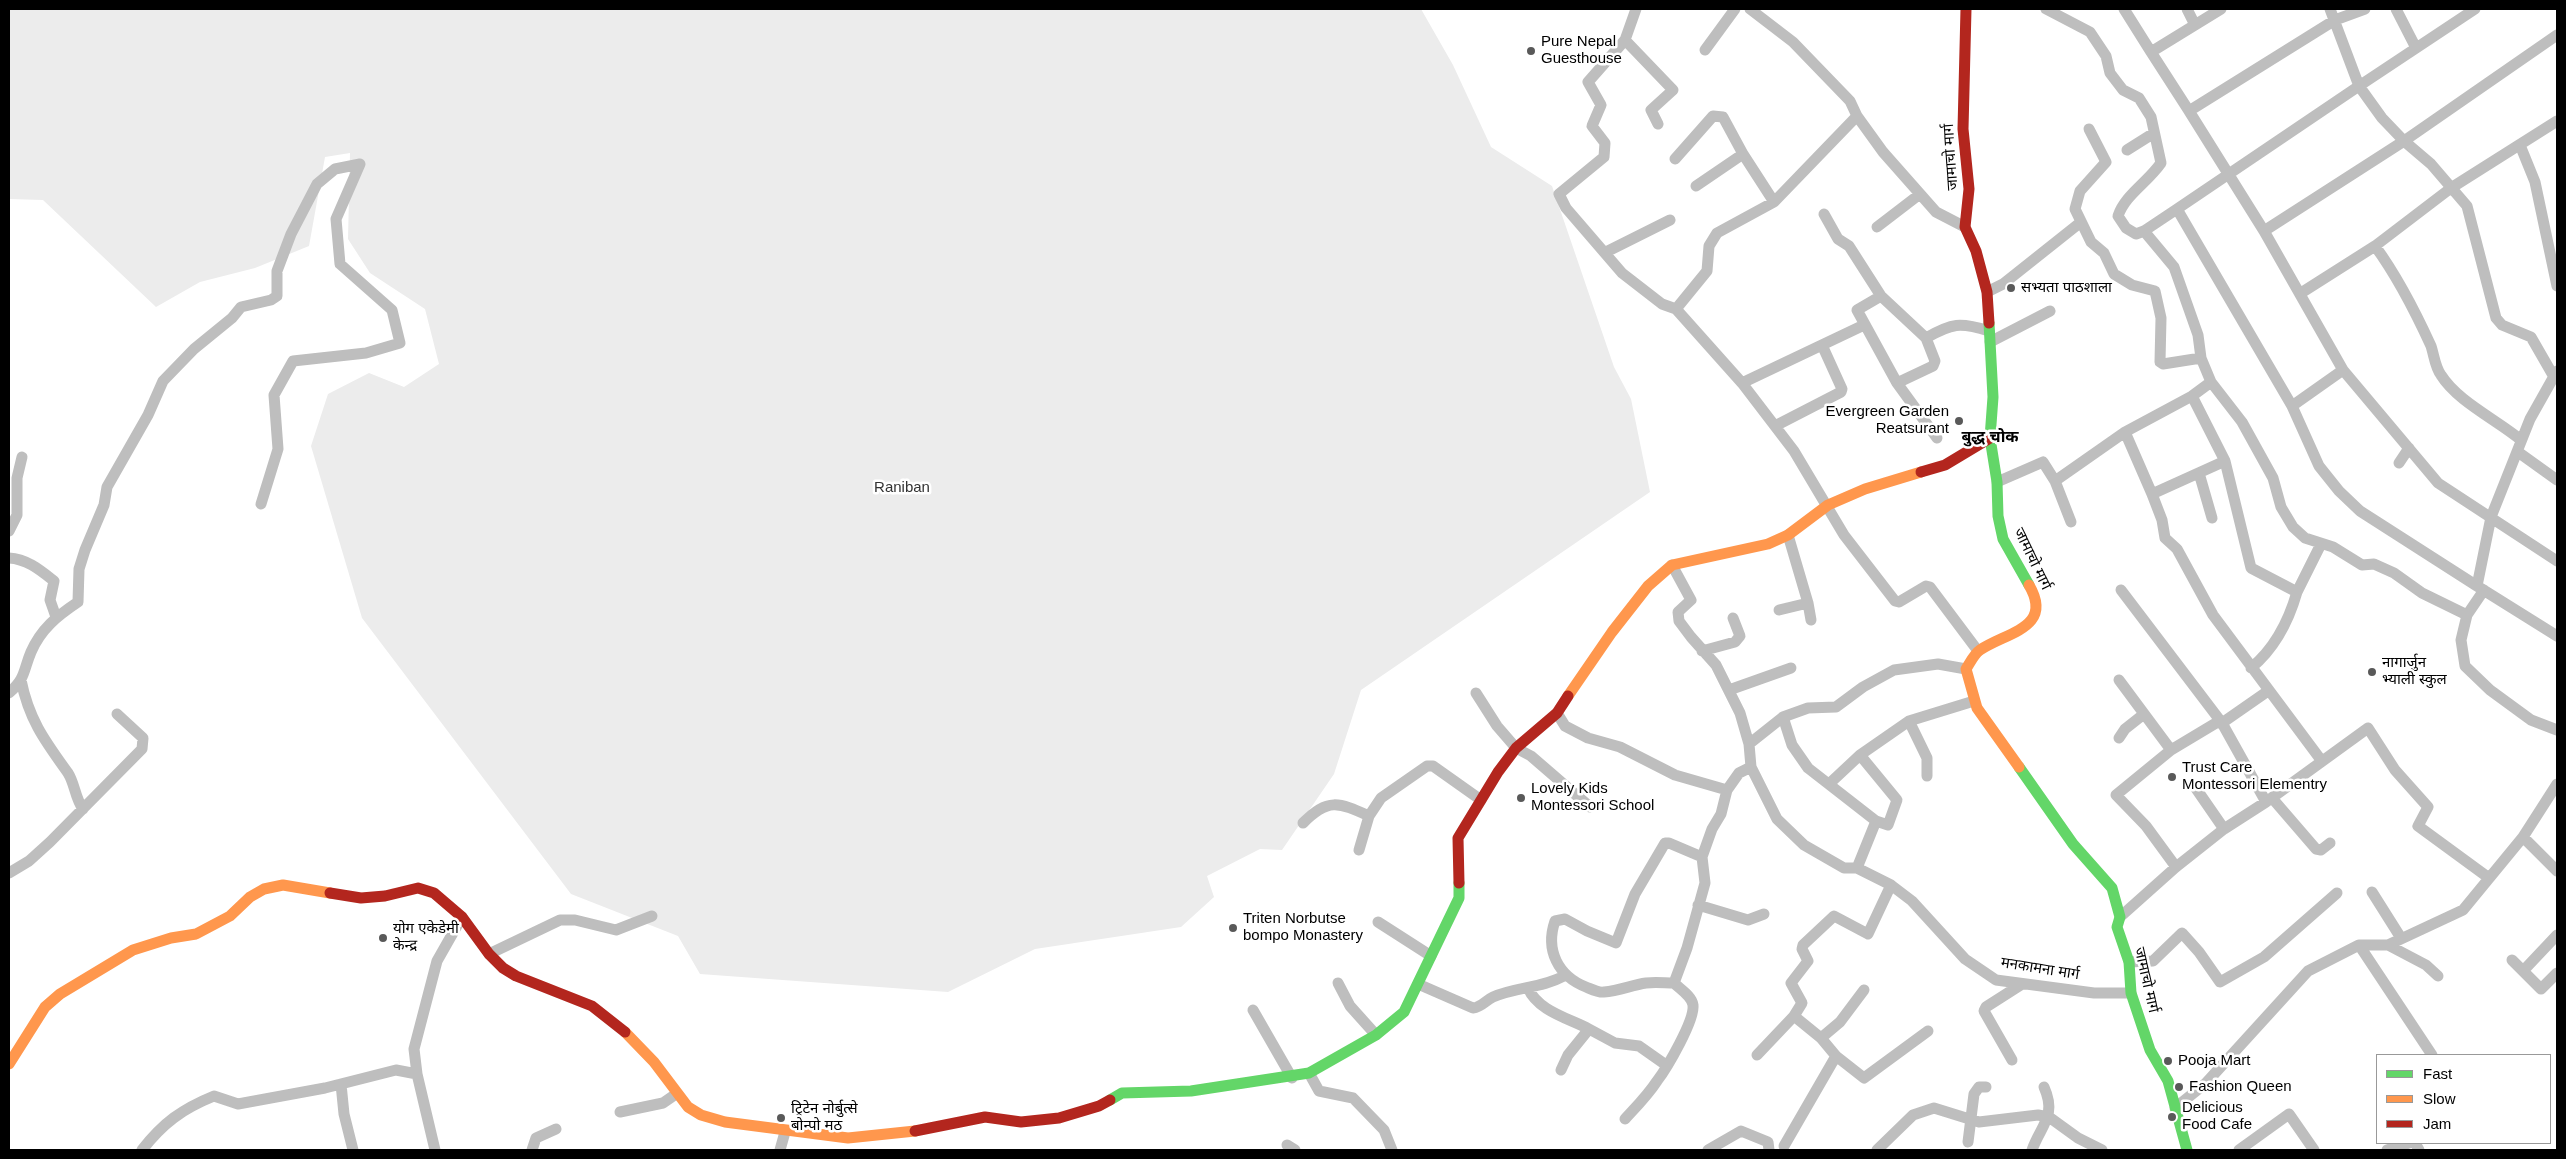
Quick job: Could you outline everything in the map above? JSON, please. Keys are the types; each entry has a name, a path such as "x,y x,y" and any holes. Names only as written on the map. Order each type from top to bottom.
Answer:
{"street":[{"path":"1636,9 1625,40 1588,82 1602,105 1592,126 1604,143 1604,156 1559,194 1566,208 1606,252 1622,273 1662,304 1676,309 1742,383 1794,451 1828,505 1844,535 1894,601 1899,602 1926,586 1930,587 1978,652"},
{"path":"1705,50 1735,9"},
{"path":"1750,9 1807,56 1850,101 1857,116 1883,152 1936,212 1964,226"},
{"name":"जामाचो मार्ग","path":"1966,9 1963,129 1969,189 1964,226 1976,251 1987,292 1993,397 1990,438 1997,482 1998,516 2003,539 2036,597 2037,610 2030,624 1978,652 1966,669 1974,700 2061,829 2112,888 2120,917 2116,927 2129,962 2131,993 2150,1050 2168,1081 2187,1150"},
{"path":"2046,9 2090,32 2106,56 2110,73 2123,90 2139,98 2151,116 2161,163 2150,179 2122,204 2118,216 2126,228 2136,234 2144,232 2227,174 2416,48 2467,11"},
{"path":"2124,9 2264,231 2343,370 2438,483 2557,561"},
{"path":"2187,9 2195,24"},
{"path":"2151,52 2221,9"},
{"path":"2330,9 2359,86 2382,118 2404,141 2431,164 2469,210 2496,318 2502,325 2531,337 2555,374 2521,440 2518,452 2491,517 2480,588 2467,614 2461,640 2465,666 2490,690 2531,720 2557,730"},
{"path":"2189,111 2335,20 2365,9"},
{"path":"2396,9 2416,48"},
{"path":"2264,231 2404,141 2557,35"},
{"path":"1625,40 1673,90 1651,110 1658,124"},
{"path":"1675,159 1713,116 1723,117 1743,154 1774,202"},
{"path":"1676,309 1707,271 1709,246 1717,233 1774,202 1857,116"},
{"path":"2300,293 2375,246 2451,188 2557,121"},
{"path":"2089,129 2106,162 2086,182 2077,197 2075,209 2081,222 2091,242 2104,253 2114,274 2132,285 2155,291 2161,318 2160,362 2163,364 2201,358"},
{"path":"2127,150 2154,132"},
{"path":"2520,145 2535,182 2557,286"},
{"path":"1696,186 1743,154"},
{"path":"9,692 21,680 30,653 47,625 78,602 80,569 85,550 104,505 107,487 148,415 163,381 194,349 232,318 241,307 271,300 277,296 277,271 291,234 317,184 336,169 360,164 336,220 340,264 392,310 400,343 366,353 293,361 274,395 278,449 261,504"},
{"path":"1878,227 1920,194"},
{"path":"2177,209 2292,406 2319,466 2339,491 2360,511 2557,636"},
{"path":"1824,214 1838,239 1850,246 1881,296 1926,338 1934,361 1933,366 1898,383"},
{"path":"1606,252 1670,220"},
{"path":"1987,292 2003,284 2081,222"},
{"path":"2144,232 2174,267 2185,292 2192,321 2198,335 2201,358 2210,382 2242,422 2273,478 2281,507 2293,527 2305,538 2333,546 2362,565 2374,564 2394,573 2422,593 2467,614"},
{"path":"2375,246 2394,272 2431,347 2440,375 2462,398 2501,423 2521,440"},
{"path":"1881,296 1858,308 1864,325 1898,383 1937,438"},
{"path":"1926,338 1954,324 1972,325 1989,336 2050,311"},
{"path":"1742,383 1864,325"},
{"path":"1775,426 1840,392 1842,389 1822,345"},
{"path":"2292,406 2343,370"},
{"path":"2055,481 2126,432 2192,396 2210,382"},
{"path":"2547,388 2557,395"},
{"path":"2192,396 2225,461 2251,568 2297,592"},
{"path":"2126,432 2162,520 2165,538 2176,549 2213,615 2321,760"},
{"path":"9,1064 33,1023 45,1007 60,994 132,950 171,938 196,934 220,922 264,888 283,885 361,898 386,896 418,888 434,893 462,917 503,968 516,976 592,1006 621,1027 654,1062 676,1094 688,1107 713,1119 785,1132 848,1138 932,1129 985,1117 1021,1122 1059,1118 1099,1106 1122,1093 1191,1091 1292,1078 1309,1074 1376,1035 1404,1012 1459,898 1458,838 1516,748 1557,712 1612,632 1648,586 1672,565 1761,546 1788,535 1828,505 1865,489 1945,464 1990,438"},
{"path":"2399,462 2409,448"},
{"path":"2518,452 2557,480"},
{"path":"9,531 17,515 17,478 22,458"},
{"path":"2152,494 2225,461"},
{"path":"1997,482 2043,462 2055,481 2071,522"},
{"path":"2199,473 2212,518"},
{"path":"1788,535 1808,603 1811,620"},
{"path":"2251,668 2269,649 2291,614 2297,592 2321,544"},
{"path":"9,558 34,565 54,581 50,600 56,617"},
{"path":"1672,565 1691,600 1678,612 1680,621 1702,651 1716,665 1729,690 1740,713 1750,744 1751,767 1739,773 1727,790 1721,814 1712,829 1702,857 1705,883 1687,948 1674,983"},
{"path":"2121,590 2222,723 2269,800 2316,849 2321,850 2330,843"},
{"path":"1779,610 1808,603"},
{"path":"1702,651 1735,642 1738,639 1740,636 1733,618"},
{"path":"1750,744 1782,717 1808,708 1836,707 1863,687 1894,670 1938,664 1966,669"},
{"path":"1729,690 1791,668"},
{"path":"21,680 29,711 37,730 59,764 67,772 73,783 78,803 83,809"},
{"path":"2119,680 2171,750"},
{"path":"2176,866 2146,826 2116,795 2171,750 2216,722 2222,723 2268,691"},
{"path":"1476,694 1496,726 1516,748 1531,756 1590,807"},
{"path":"1830,784 1860,755 1909,721 1974,700"},
{"path":"1557,712 1565,726 1588,738 1620,747 1675,776 1727,790"},
{"path":"9,873 29,861 142,749 143,738 117,714"},
{"path":"2119,738 2125,728 2144,714"},
{"path":"1782,717 1792,745 1808,768 1876,821 1888,825 1897,800 1860,755"},
{"path":"1909,721 1927,758 1927,776"},
{"path":"2120,917 2176,866 2224,829 2269,800 2365,728 2371,729 2395,770 2428,807 2418,826 2489,878"},
{"path":"1359,850 1369,816 1386,793 1427,766 1432,766 1481,800"},
{"name":"मनकामना मार्ग","path":"1751,767 1776,819 1804,845 1844,868 1857,868 1891,885 1912,901 1965,959 1996,980 2094,993 2131,993"},
{"path":"2195,787 2224,829"},
{"path":"2388,945 2463,910 2522,837 2556,789"},
{"path":"1303,823 1318,808 1329,805 1348,806 1369,816"},
{"path":"1857,868 1876,821"},
{"path":"2522,837 2557,871"},
{"path":"1625,1119 1658,1080 1691,1019 1694,1006 1691,998 1674,983 1648,983 1602,993 1579,984 1564,976 1554,953 1551,933 1555,921 1565,919 1616,944 1635,894 1665,844 1669,842 1702,857"},
{"path":"1757,1055 1794,1016 1802,1001 1791,983 1808,961 1802,949 1803,945 1834,916 1868,934 1891,885"},
{"path":"2372,892 2401,938"},
{"path":"2129,962 2153,961 2182,933 2199,952 2220,982 2264,958 2337,893"},
{"path":"1698,905 1748,920 1764,914"},
{"path":"490,954 560,920 575,920 616,930 652,916"},
{"path":"435,1150 417,1074 414,1048 437,960 462,917"},
{"path":"1378,922 1431,956"},
{"path":"2523,971 2557,934"},
{"path":"2360,945 2431,1054"},
{"path":"2175,1108 2206,1084 2308,971 2360,945 2388,945 2426,965 2438,976"},
{"path":"2512,960 2541,989 2557,973"},
{"path":"1418,984 1473,1008 1478,1007 1492,997 1564,976"},
{"path":"1338,983 1350,1006 1376,1035"},
{"path":"2012,1060 1984,1011 1986,1007 2022,984"},
{"path":"1528,988 1532,998 1545,1008 1615,1043 1639,1046 1666,1065"},
{"path":"1821,1038 1840,1022 1864,990"},
{"path":"1253,1010 1292,1078"},
{"path":"1794,1016 1821,1038 1836,1056 1864,1078 1928,1031"},
{"path":"1561,1070 1568,1055 1588,1029"},
{"path":"1708,1150 1741,1132 1768,1146 1787,1148 1836,1056"},
{"path":"142,1150 166,1123 188,1106 214,1096 238,1104 341,1084 396,1070 417,1074"},
{"path":"1309,1074 1319,1091 1353,1098 1384,1130 1392,1150"},
{"path":"341,1084 344,1114 353,1150"},
{"path":"1968,1142 1976,1090 1986,1087"},
{"path":"2032,1150 2049,1117 2049,1098 2044,1087"},
{"path":"620,1112 664,1103 676,1094"},
{"path":"1877,1150 1913,1114 1934,1108 1979,1122 2038,1115 2049,1117 2078,1138 2102,1150"},
{"path":"2239,1150 2289,1114 2314,1150"},
{"path":"532,1150 536,1138 556,1129"},
{"path":"780,1150 785,1132"},
{"path":"2387,1150 2406,1144"}],"green space":[{"name":"Raniban","path":"9,9 1421,9 1453,65 1491,147 1552,186 1614,367 1631,399 1650,492 1361,690 1334,774 1282,850 1260,849 1207,876 1214,897 1181,927 1035,949 948,992 700,974 678,936 571,894 362,618 311,446 328,394 369,373 404,387 439,364 425,309 370,273 348,239 350,153 325,157 309,246 255,268 200,282 156,307 43,200 9,199"}],"traffic: fast":[{"path":"1989,323 1993,397 1990,438 1997,482 1998,516 2003,539 2029,585"},
{"path":"2019,767 2073,844 2112,888 2120,917 2117,927 2129,962 2131,993 2150,1050 2168,1081 2187,1150"},
{"path":"1110,1100 1122,1093 1191,1091 1309,1073 1376,1035 1404,1012 1459,898 1459,883"}],"traffic: slow":[{"path":"1568,696 1612,632 1648,586 1672,565 1768,544 1788,535 1828,505 1865,489 1921,472"},
{"path":"2019,767 1977,708 1966,669 1980,650 2014,633 2032,620 2036,611 2035,599 2029,585"},
{"path":"9,1064 45,1007 60,994 133,950 171,938 196,934 230,916 250,897 264,889 283,885 330,893"},
{"path":"625,1032 654,1062 688,1107 701,1115 725,1122 848,1138 915,1131"}],"traffic: jam":[{"path":"1966,9 1963,129 1969,189 1965,227 1976,251 1987,292 1989,323"},
{"path":"1921,472 1945,465 1990,438"},
{"path":"1459,883 1458,838 1498,772 1516,748 1557,713 1568,696"},
{"path":"330,893 361,898 385,896 418,888 434,893 462,917 489,954 503,968 516,976 592,1006 625,1032"},
{"path":"915,1131 985,1117 1021,1122 1059,1118 1099,1106 1110,1100"}],"place":[{"name":"Pure Nepal Guesthouse","path":"1531,51"},
{"name":"सभ्यता पाठशाला","path":"2011,288"},
{"name":"Evergreen Garden Reatsurant","path":"1959,421"},
{"name":"नागार्जुन भ्याली स्कुल","path":"2372,672"},
{"name":"Trust Care Montessori Elementry","path":"2172,777"},
{"name":"Lovely Kids Montessori School","path":"1521,798"},
{"name":"Triten Norbutse bompo Monastery","path":"1233,928"},
{"name":"योग एकेडेमी केन्द्र","path":"383,938"},
{"name":"Pooja Mart","path":"2168,1061"},
{"name":"Fashion Queen","path":"2179,1087"},
{"name":"Delicious Food Cafe","path":"2172,1117"},
{"name":"ट्रिटेन नोर्बुत्से बोन्पो मठ","path":"781,1118"}],"district":[{"name":"बुद्ध चोक","path":"1990,438"}]}
